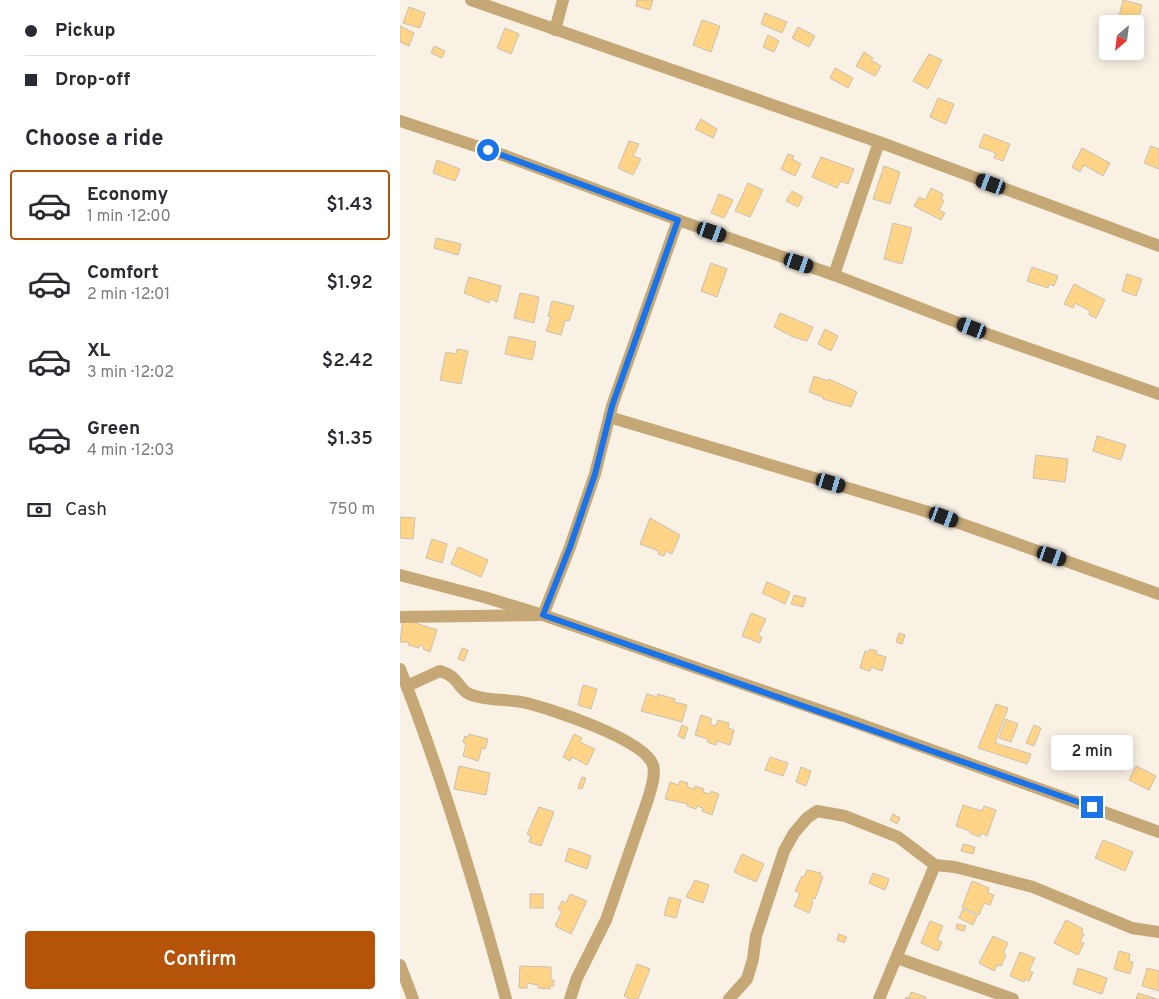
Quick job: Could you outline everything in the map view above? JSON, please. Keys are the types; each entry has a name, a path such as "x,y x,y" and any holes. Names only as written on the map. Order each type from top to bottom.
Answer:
{"street":[{"path":"471,0 880,142 1159,246"},
{"path":"556,30 563,0"},
{"path":"400,121 506,156 678,220 834,275 990,335 1159,394"},
{"path":"834,275 880,142"},
{"path":"543,615 570,547 595,474 609,417 644,311 678,220"},
{"path":"609,417 925,511 1159,594"},
{"path":"400,575 543,615 851,721 1159,832"},
{"path":"400,617 543,615"},
{"path":"400,668 450,814 506,999"},
{"path":"407,686 440,671 451,675 469,694 521,702 578,719 601,729 645,752 653,766 653,781 648,799 606,920 581,970 570,999"},
{"path":"730,999 746,979 753,959 756,936 784,851 794,833 807,818 817,811 845,816 898,837 935,865 955,867 1034,887 1132,928 1159,932"},
{"path":"880,999 935,865"},
{"path":"897,958 1013,999"},
{"path":"400,965 413,999"}],"building":[{"path":"637,0 653,0 650,10 636,6"},
{"path":"1123,0 1142,5 1139,15 1119,15"},
{"path":"409,7 425,13 420,28 403,23"},
{"path":"765,13 787,22 782,33 761,24"},
{"path":"702,20 720,26 711,52 693,45"},
{"path":"400,26 414,33 409,46 400,42"},
{"path":"798,27 815,36 809,47 792,38"},
{"path":"505,28 519,34 511,54 497,48"},
{"path":"768,35 779,41 774,52 763,47"},
{"path":"434,46 445,51 442,58 431,53"},
{"path":"864,52 873,58 871,60 881,66 875,76 856,66"},
{"path":"929,54 942,60 928,89 913,81"},
{"path":"835,68 853,78 848,88 830,78"},
{"path":"938,98 954,104 946,124 930,117"},
{"path":"701,119 717,129 713,138 695,129"},
{"path":"984,134 1010,144 1003,161 994,158 996,153 979,147"},
{"path":"629,141 639,144 633,156 641,159 633,175 618,168"},
{"path":"1151,146 1159,149 1159,169 1144,163"},
{"path":"1082,148 1110,163 1103,176 1084,165 1080,172 1072,167"},
{"path":"788,154 794,156 792,159 801,164 795,176 781,169"},
{"path":"821,157 854,169 848,184 841,181 837,188 812,177"},
{"path":"437,160 460,169 455,181 433,173"},
{"path":"884,166 900,172 890,204 873,199"},
{"path":"748,183 763,190 750,217 735,211"},
{"path":"931,188 943,194 941,199 944,201 939,210 945,213 941,220 914,206 919,197 925,200"},
{"path":"792,191 803,197 798,207 786,201"},
{"path":"719,194 733,200 724,218 711,213"},
{"path":"893,223 912,228 902,264 884,259"},
{"path":"436,238 461,244 458,255 434,248"},
{"path":"711,263 727,269 717,297 701,291"},
{"path":"1032,267 1058,276 1054,286 1049,284 1048,288 1027,281"},
{"path":"1127,274 1142,279 1136,296 1122,291"},
{"path":"469,277 501,286 497,302 490,299 489,303 464,293"},
{"path":"1074,284 1105,300 1096,318 1089,315 1090,311 1075,303 1073,308 1064,304"},
{"path":"520,293 539,297 534,323 514,318"},
{"path":"552,301 574,306 569,321 565,320 561,335 546,331 551,317 548,316"},
{"path":"780,313 813,327 807,341 793,337 774,327"},
{"path":"825,329 838,336 831,351 818,344"},
{"path":"509,336 536,342 532,360 505,354"},
{"path":"457,349 468,351 461,384 440,380 446,352 456,354"},
{"path":"814,376 828,381 829,379 857,392 851,407 823,399 823,397 809,392"},
{"path":"1097,436 1126,445 1121,460 1093,451"},
{"path":"1036,455 1068,459 1065,482 1033,478"},
{"path":"400,517 415,518 413,539 400,538"},
{"path":"650,518 680,535 672,554 666,551 664,556 658,554 659,551 640,544"},
{"path":"432,539 447,544 442,563 426,558"},
{"path":"458,547 488,560 481,577 451,564"},
{"path":"767,582 790,592 785,604 762,593"},
{"path":"794,595 806,598 803,607 791,604"},
{"path":"751,613 766,619 758,636 762,637 760,643 742,636"},
{"path":"403,619 437,630 430,652 423,649 424,646 420,645 419,648 408,645 409,642 400,642"},
{"path":"899,633 905,635 902,644 896,642"},
{"path":"462,648 468,650 464,661 458,659"},
{"path":"870,649 877,651 876,654 886,657 882,671 871,667 870,671 860,668 865,651 869,652"},
{"path":"583,685 597,689 591,709 578,705"},
{"path":"647,694 657,697 658,694 675,699 674,702 687,705 682,722 641,711"},
{"path":"996,704 1008,708 995,743 1031,754 1027,764 978,748"},
{"path":"701,715 712,719 710,724 716,726 718,720 729,723 728,728 734,730 730,745 717,741 716,745 707,742 708,739 695,735"},
{"path":"1006,719 1018,724 1011,742 999,738"},
{"path":"682,725 688,728 684,739 678,736"},
{"path":"1034,725 1041,728 1034,746 1026,743"},
{"path":"469,734 488,739 485,749 482,748 478,761 463,756 466,744 463,742 465,736 468,737"},
{"path":"574,734 582,738 580,742 595,749 587,765 572,757 570,761 563,757"},
{"path":"770,757 788,763 783,776 765,770"},
{"path":"459,766 490,773 486,795 454,789"},
{"path":"1136,766 1156,776 1149,790 1129,780"},
{"path":"801,767 811,771 806,786 796,782"},
{"path":"582,777 586,778 582,789 578,788"},
{"path":"680,781 688,783 687,787 694,789 695,786 704,789 703,792 710,794 711,791 719,794 712,815 702,811 703,808 697,806 696,809 687,806 688,804 665,799 670,782 678,785"},
{"path":"963,805 982,811 984,806 996,810 987,836 981,833 980,837 956,826"},
{"path":"539,807 554,812 541,846 529,842 531,836 527,834"},
{"path":"893,814 900,818 897,824 890,820"},
{"path":"1103,840 1133,852 1125,871 1095,858"},
{"path":"963,844 975,847 973,854 961,851"},
{"path":"569,848 591,856 587,869 565,861"},
{"path":"742,854 764,864 756,882 734,872"},
{"path":"807,870 821,873 820,876 823,877 815,899 813,898 811,901 813,902 809,913 794,906 800,894 795,891"},
{"path":"873,873 889,879 885,890 869,883"},
{"path":"695,880 709,885 703,903 686,897"},
{"path":"972,881 989,888 988,893 994,895 990,905 984,903 979,915 962,907"},
{"path":"530,894 543,894 543,908 530,908"},
{"path":"570,894 587,901 571,934 555,926 562,911 558,909 562,901 566,903"},
{"path":"669,897 681,900 676,918 664,915"},
{"path":"963,909 977,916 973,925 959,918"},
{"path":"1066,920 1083,929 1081,933 1084,934 1080,942 1084,943 1078,955 1054,943"},
{"path":"930,921 943,926 937,940 942,942 938,951 921,943"},
{"path":"957,924 966,926 964,931 956,929"},
{"path":"839,934 847,937 844,943 837,940"},
{"path":"993,936 1008,943 1003,953 1006,955 1001,966 997,965 994,971 979,963"},
{"path":"1119,951 1130,954 1129,961 1133,962 1130,974 1114,969"},
{"path":"1020,952 1035,958 1029,971 1033,972 1029,981 1025,979 1024,982 1010,976"},
{"path":"637,964 650,969 638,999 630,999 624,996"},
{"path":"520,966 551,967 551,980 554,980 554,986 550,986 550,989 538,988 538,985 527,983 527,988 519,988"},
{"path":"1078,968 1107,978 1102,994 1073,984"},
{"path":"1147,968 1159,971 1159,991 1142,986"},
{"path":"911,992 926,997 925,999 905,999 906,997 909,998"},
{"path":"1138,993 1157,999 1136,999"}],"route":[{"path":"488,150 678,220 644,311 612,406 595,474 570,547 543,615 851,721 1092,807"}]}
